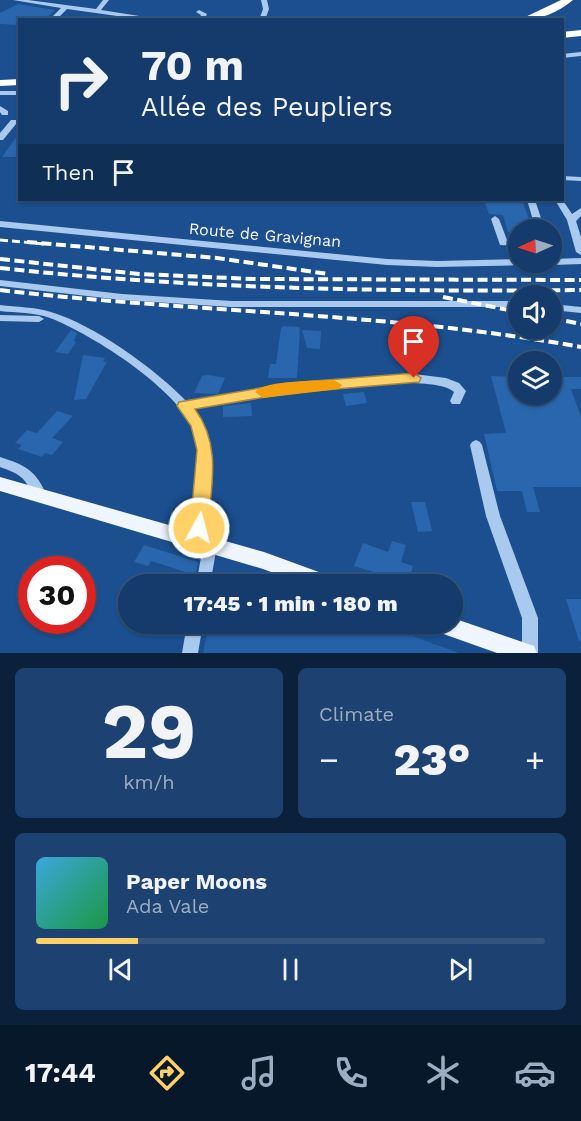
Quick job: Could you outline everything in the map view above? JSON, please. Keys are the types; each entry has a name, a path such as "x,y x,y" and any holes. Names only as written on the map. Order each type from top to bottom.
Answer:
{"highway":[{"path":"530,18 568,0"},
{"path":"564,29 581,27"},
{"path":"564,35 581,33"},
{"path":"564,42 581,41"},
{"path":"0,76 18,75"},
{"path":"0,83 18,82"}],"main road":[{"path":"0,484 297,574"},
{"path":"463,631 528,653"}],"street":[{"path":"9,2 17,0 148,18"},
{"path":"97,11 106,0"},
{"path":"263,18 266,9 264,0"},
{"path":"54,18 65,7"},
{"path":"199,12 204,14 202,18"},
{"path":"564,56 581,54"},
{"path":"0,93 18,93"},
{"path":"0,138 14,122 18,122"},
{"path":"564,178 581,178"},
{"path":"531,201 537,219"},
{"path":"559,201 572,220 581,252"},
{"path":"572,220 581,211"},
{"path":"495,219 504,243 508,243"},
{"name":"Route de Gravignan","path":"0,224 387,262 437,264 508,262"},
{"path":"562,262 581,261"},
{"path":"0,283 122,297 232,304 508,304"},
{"path":"562,308 581,310"},
{"path":"0,309 53,316 116,350 176,394 198,425 205,450 203,574"},
{"path":"0,318 42,319 53,316"},
{"path":"185,406 289,388 414,378 442,381 455,386 460,391 456,401"},
{"path":"476,445 493,516 530,618 528,653"},
{"path":"0,462 18,468 34,478 40,496"},
{"path":"190,653 193,634"}],"shaded area":[{"path":"207,634 407,634 459,653 203,653"}],"building":[{"path":"18,4 55,10 46,18 18,18 18,25 0,24 0,13"},
{"path":"18,135 18,154 16,157 2,157"},
{"path":"484,201 522,201 529,219 508,219 508,232 503,215 489,214"},
{"path":"284,326 300,329 297,378 268,378 270,364 276,364 281,328"},
{"path":"71,330 77,333 74,341 76,342 68,354 55,352"},
{"path":"302,330 321,331 320,349 307,348"},
{"path":"83,355 105,358 103,362 107,362 86,399 74,400"},
{"path":"202,376 225,378 218,394 194,393"},
{"path":"491,376 508,377 508,405 562,405 562,377 581,377 581,389 571,389 581,417 581,487 533,487 540,512 527,512 522,491 497,491 484,434 506,433"},
{"path":"364,392 367,403 346,406 343,394"},
{"path":"251,403 252,416 223,417 223,406"},
{"path":"57,411 73,416 52,438 63,442 52,455 45,453 42,457 18,449 22,445 15,443 27,430 37,433"},
{"path":"411,502 425,502 432,531 418,532"},
{"path":"392,541 406,545 401,562 413,566 411,574 379,574 354,566 363,543 388,552"},
{"path":"144,545 198,562 195,574 192,574 151,561 148,566 134,562"},
{"path":"566,599 581,599 581,640 579,641"}],"railway":[{"path":"0,240 45,244"},
{"path":"27,242 217,258 328,274"},
{"path":"0,259 139,274 253,279 581,280"},
{"path":"0,268 145,281 290,288 581,290"},
{"path":"0,290 436,327 509,335 581,347"},
{"path":"443,297 508,310"},
{"path":"562,320 581,324"}],"slow traffic":[{"path":"263,392 334,385"}],"route":[{"path":"199,528 204,487 205,450 198,425 185,406 289,388 414,378"}]}
